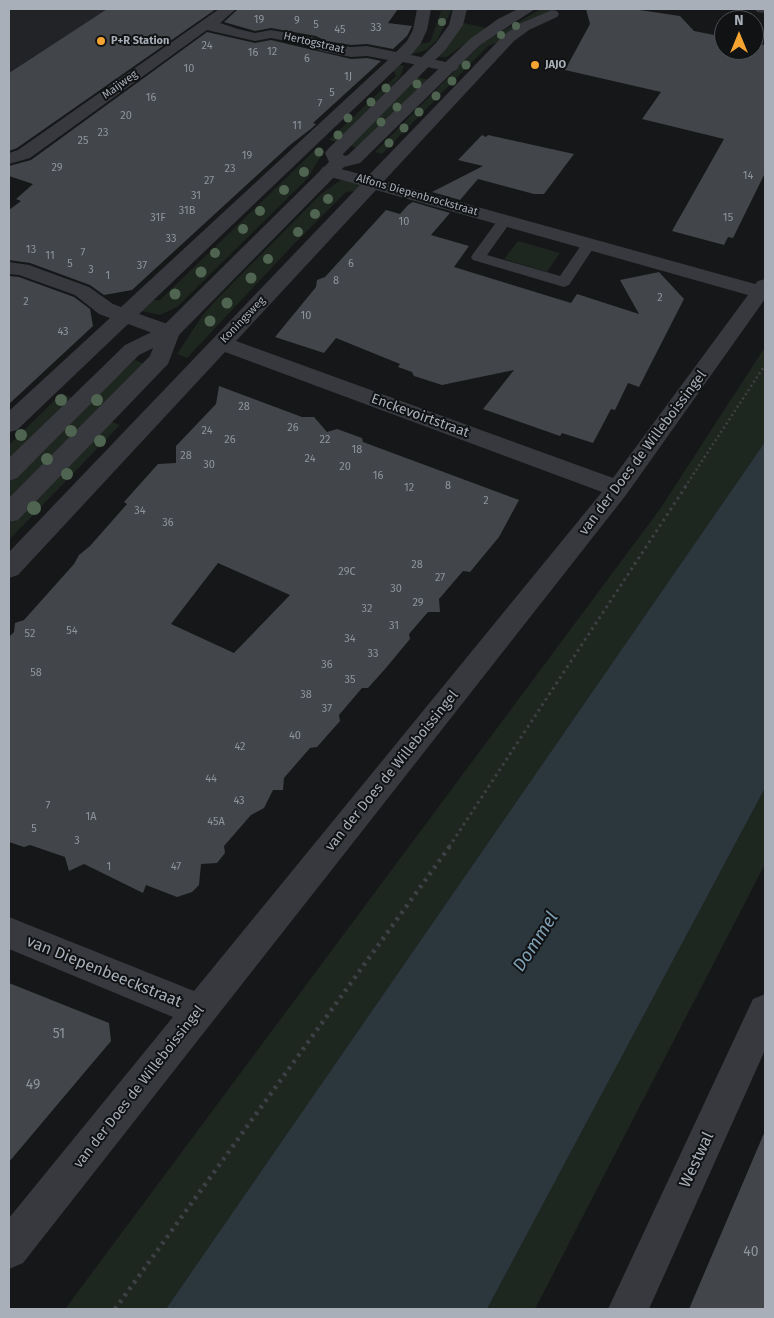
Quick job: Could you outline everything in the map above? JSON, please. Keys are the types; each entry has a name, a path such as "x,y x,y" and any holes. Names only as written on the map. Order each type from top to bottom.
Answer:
{"street":[{"name":"Maijweg","path":"9,159 24,154 198,29 208,26 228,9"},
{"path":"9,424 414,43 420,30 424,9"},
{"path":"9,472 132,350 169,332 333,167 354,159 475,42 503,22 528,9"},
{"name":"Koningsweg","path":"9,568 516,32 552,14"},
{"path":"333,167 334,153 467,16 503,22"},
{"name":"Hertogstraat","path":"208,26 255,37 271,34 311,40 321,47 400,57 451,67"},
{"name":"Alfons Diepenbrockstraat","path":"333,167 372,183 589,244 763,288"},
{"path":"9,268 22,269 82,291 106,309 169,332"},
{"name":"van der Does de Willeboissingel","path":"9,1249 618,489 763,288"},
{"path":"9,513 160,359 169,332"},
{"name":"Enckevoirtstraat","path":"221,343 618,489"},
{"name":"van Diepenbeeckstraat","path":"9,933 200,1011"},
{"name":"Westwal","path":"628,1309 765,1011"}],"lane":[{"path":"505,220 478,257 564,282 589,244"}],"path":[{"path":"115,1309 438,864 765,365"}],"shaded area":[{"path":"9,9 107,9 9,73"},
{"path":"430,9 452,9 437,40 426,50 413,54 412,52 420,44 430,42 441,11"},
{"path":"541,9 554,9 512,29 499,42 488,46 382,154 375,152 482,43"},
{"path":"464,23 486,28 447,57 437,57"},
{"path":"400,65 404,66 400,77 336,142 329,140 396,76 393,70"},
{"path":"416,77 430,80 360,149 349,145"},
{"path":"316,149 324,151 308,178 177,307 160,315 142,311 142,308 150,300 160,300"},
{"path":"342,179 362,184 357,191 346,192 294,244 187,358 177,354 202,316 217,299 321,194"},
{"path":"518,241 560,253 547,272 504,259"},
{"path":"765,347 765,442 166,1309 65,1309 660,509"},
{"path":"135,360 144,364 9,504 9,481 73,417"},
{"path":"61,394 71,397 9,459 9,445"},
{"path":"110,421 120,425 9,540 9,524"},
{"path":"765,788 765,864 535,1309 487,1309"}],"water":[{"name":"Dommel","path":"765,442 765,788 487,1309 166,1309"}],"building":[{"name":"P+R Station","path":"107,9 216,9 17,148 9,151 9,73"},
{"path":"238,9 398,9 388,23 412,26 407,36 393,49 367,44 351,45 326,41 316,36 271,28 255,31 224,22"},
{"path":"586,9 633,9 680,16 694,31 714,35 714,60 764,60 765,45 765,173 733,238 728,237 724,245 672,231 724,139 642,119 661,92 565,70 590,24"},
{"path":"207,32 255,43 271,40 351,59 367,58 381,61 313,123 316,124 312,128 290,145 132,290 104,295 90,285 30,263 9,260 9,210 21,201 16,199 33,184 9,176 9,166 31,160"},
{"path":"482,135 574,154 544,194 534,194 478,179 460,200 432,192 483,166 458,160"},
{"path":"413,202 450,213 431,235 469,246 454,267 571,303 577,294 639,314 620,280 659,272 684,299 639,387 628,383 615,410 611,409 593,443 562,433 560,436 483,409 514,370 442,385 414,376 412,372 398,367 400,364 336,338 324,353 275,337 316,287 317,280 325,277 386,210 400,214"},
{"path":"9,276 19,277 74,297 90,309 93,326 9,404"},
{"path":"219,386 302,417 314,417 327,432 337,429 362,438 363,442 519,500 499,537 470,572 463,571 439,599 440,612 428,612 409,634 410,639 385,669 368,688 362,688 339,715 340,721 317,747 310,748 284,778 283,790 273,790 264,808 251,815 224,846 225,853 217,863 201,864 199,885 192,892 177,897 146,885 143,893 84,864 69,871 65,857 30,845 24,847 9,842 9,637 14,632 15,623 24,620 74,564 79,555 90,546 127,504 124,502 158,464 176,463 176,446 216,404","holes":["218,563 290,595 234,653 171,624"]},
{"path":"9,983 109,1023 111,1041 9,1162"},
{"path":"765,1131 765,1309 689,1309"}],"place":[{"name":"P+R Station","path":"101,41"},
{"name":"JAJO","path":"535,65"}]}
